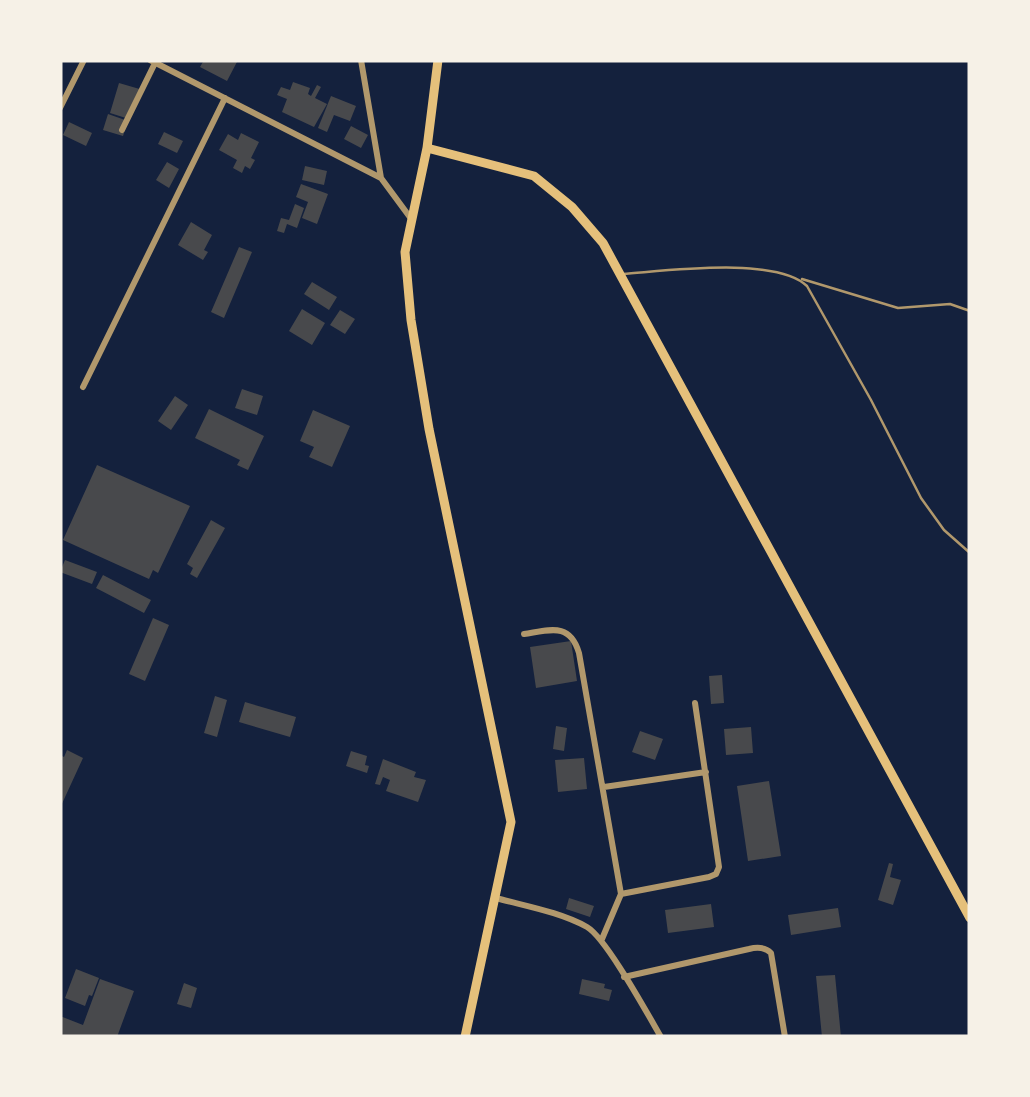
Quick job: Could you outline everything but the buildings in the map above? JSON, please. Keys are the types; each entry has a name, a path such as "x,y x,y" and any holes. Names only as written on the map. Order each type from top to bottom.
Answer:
{"main road":[{"path":"438,60 427,148 405,252 429,429 512,822 465,1037"},
{"path":"427,148 534,176 572,206 603,243 970,918"}],"street":[{"path":"60,108 84,60"},
{"path":"361,60 382,178 412,220"},
{"path":"122,130 153,61 382,178"},
{"path":"83,387 224,98"},
{"path":"524,634 561,630 575,638 621,894 602,939"},
{"path":"621,894 709,877 720,867 695,703"},
{"path":"604,787 706,772"},
{"path":"496,898 572,921 602,939 661,1037"},
{"path":"624,977 749,948 768,950 786,1037"}],"lane":[{"path":"620,274 711,267 777,271 898,308 950,304 970,311"},
{"path":"798,278 862,384 920,498 944,530 970,554"}]}
